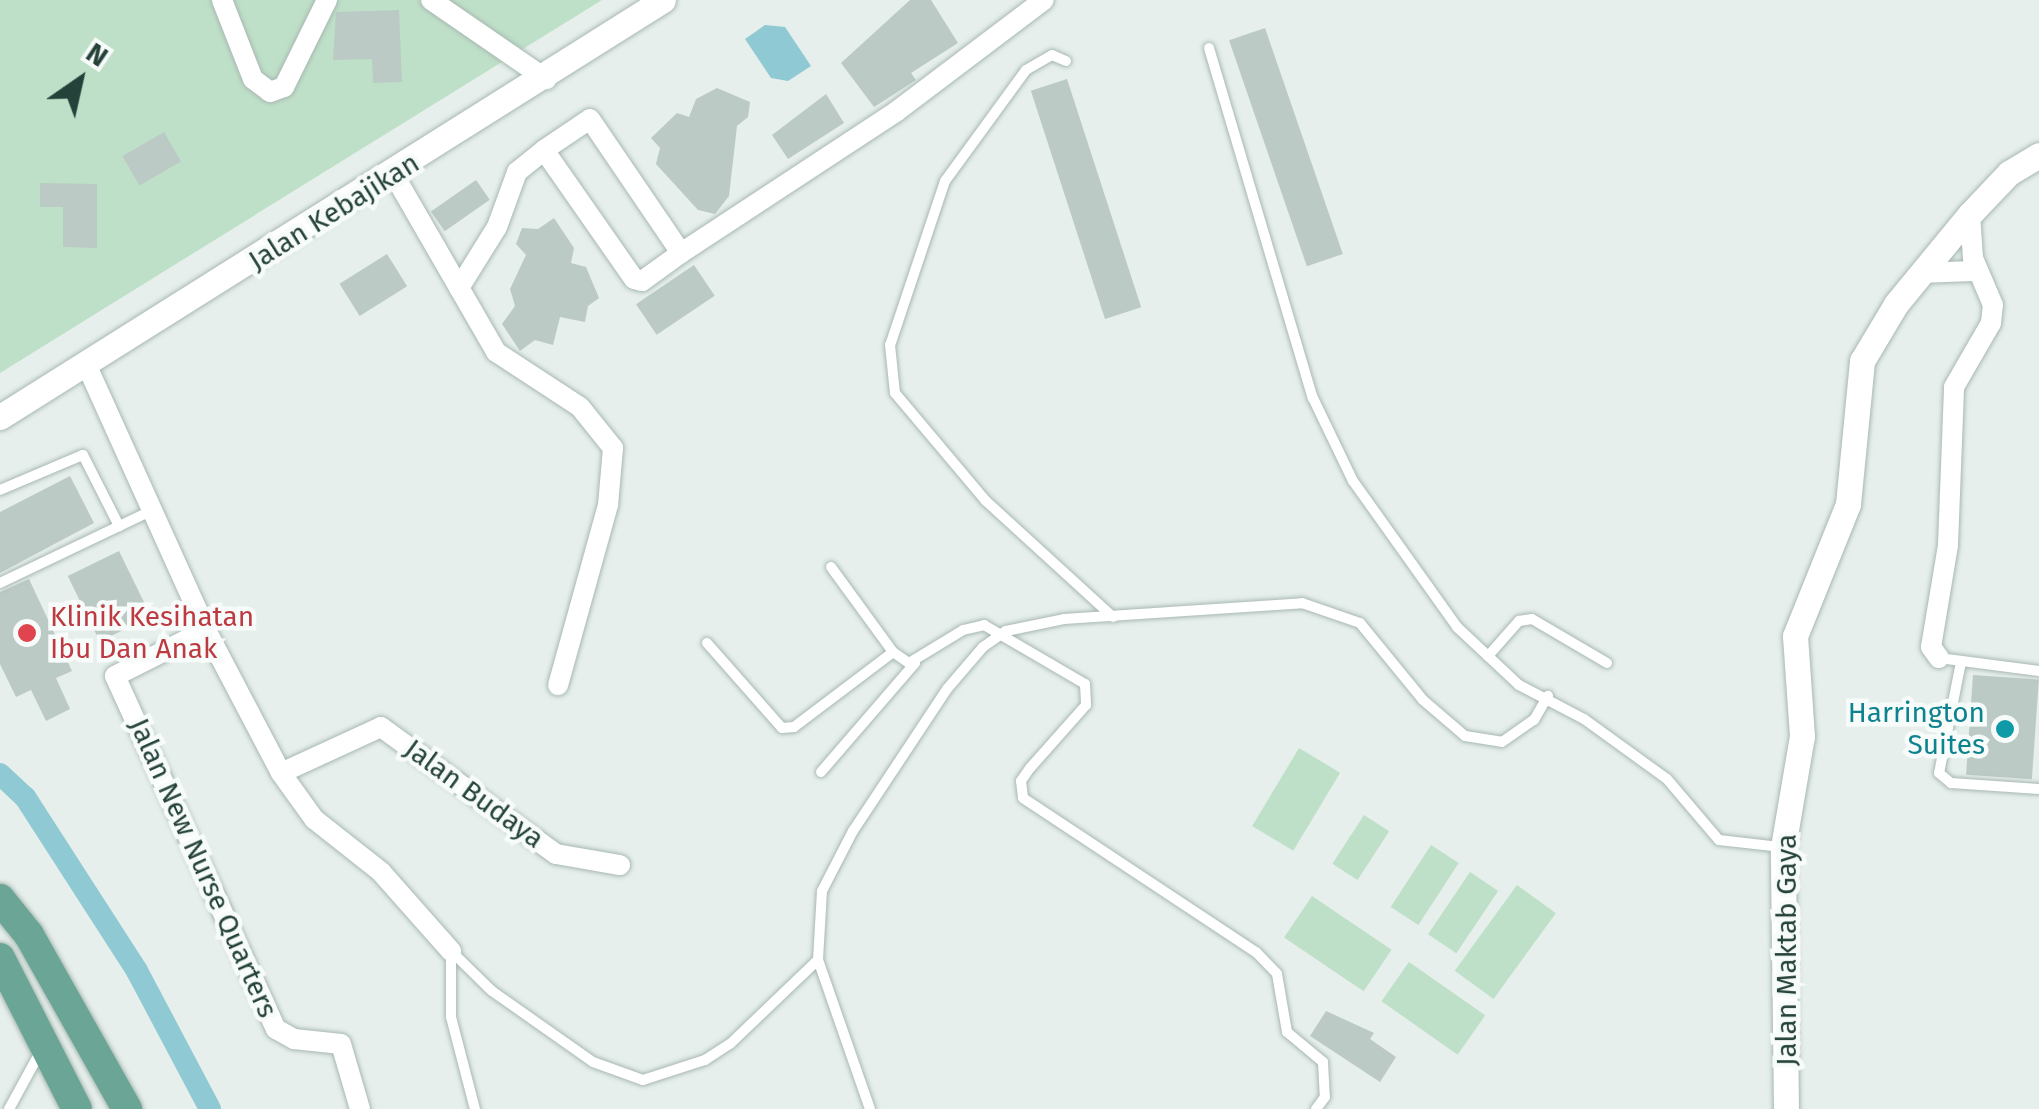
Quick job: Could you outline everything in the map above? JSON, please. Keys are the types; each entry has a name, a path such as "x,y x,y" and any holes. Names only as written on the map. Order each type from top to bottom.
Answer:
{"main road":[{"path":"0,899 29,935 127,1109"},
{"path":"29,935 10,936 0,955 47,1043 76,1109"}],"street":[{"path":"222,0 253,79 270,92 284,87 326,0"},
{"path":"431,0 546,79"},
{"name":"Jalan Kebajikan","path":"0,417 546,79 662,0"},
{"path":"544,150 634,279 642,281 898,111 1044,0"},
{"path":"458,288 497,227 518,172 590,119 681,254"},
{"name":"Jalan Maktab Gaya","path":"1786,1109 1783,847 1800,765 1793,665 1800,618 1840,536 1848,504 1862,361 1869,341 1970,214 2009,172 2039,155"},
{"path":"394,174 496,352 580,407 614,448 608,506 558,685"},
{"path":"1939,658 1931,647 1948,545 1954,387 1991,323 1994,305 1978,271 1970,214"},
{"path":"1922,273 1978,271"},
{"path":"87,366 206,630 281,773 314,819 381,872 451,951"},
{"name":"Jalan New Nurse Quarters","path":"206,630 115,676 276,1029 294,1039 341,1044 360,1109"},
{"name":"Jalan Budaya","path":"281,773 381,727 556,854 620,865"}],"lane":[{"path":"1209,48 1313,398 1353,481 1457,627 1519,684 1548,696 1667,779 1719,840 1783,847"},
{"path":"1066,61 1052,55 1026,70 945,181 890,344 895,393 986,500 1114,618"},
{"path":"0,490 83,455 119,526"},
{"path":"0,583 151,511"},
{"path":"831,567 893,652 915,663"},
{"path":"870,1109 818,960 822,891 852,830 947,689 982,647 1006,632 1020,624 1302,602 1360,623 1440,717 1488,743 1502,742 1534,720 1548,696"},
{"path":"1488,656 1519,621 1532,619 1607,662"},
{"path":"821,772 915,663 977,624 1006,632 1077,675 1088,692 1086,705 1021,781 1023,798 1256,952 1277,974 1287,1032 1323,1062 1325,1096 1316,1109"},
{"path":"707,643 782,728 794,727 893,652"},
{"path":"1939,658 2039,671"},
{"path":"1961,662 1939,773 1951,783 2039,789"},
{"path":"451,951 492,991 593,1062 643,1080 705,1060 730,1044 818,960"},
{"path":"451,951 450,1017 475,1109"},
{"path":"8,1109 30,1060 47,1043"}],"green space":[{"path":"0,0 602,0 0,373"},
{"path":"1299,748 1340,773 1293,851 1252,826"},
{"path":"1364,815 1389,831 1358,880 1332,864"},
{"path":"1431,845 1459,863 1418,925 1391,907"},
{"path":"1470,872 1498,891 1456,953 1428,934"},
{"path":"1517,885 1556,913 1494,999 1455,971"},
{"path":"1312,896 1392,950 1364,991 1284,937"},
{"path":"1409,962 1485,1015 1458,1055 1381,1001"}],"water":[{"path":"765,25 785,27 811,66 788,81 771,78 745,39"}],"building":[{"path":"910,0 931,0 958,43 911,73 916,80 874,107 841,63"},
{"path":"399,10 402,82 373,83 372,59 333,60 336,12"},
{"path":"1265,28 1343,254 1307,266 1229,40"},
{"path":"1067,79 1141,307 1105,319 1031,91"},
{"path":"717,88 750,102 748,117 737,126 729,196 715,214 698,210 656,164 660,148 651,138 677,113 689,117 696,99"},
{"path":"826,94 844,123 788,159 772,135"},
{"path":"164,132 181,161 139,185 122,156"},
{"path":"476,180 490,200 445,231 431,212"},
{"path":"40,183 97,184 97,248 63,247 63,207 40,207"},
{"path":"554,218 574,248 571,263 586,267 599,298 588,306 585,322 560,317 553,345 535,340 520,351 502,324 515,306 510,289 526,255 516,244 522,228 538,229"},
{"path":"387,254 407,286 360,316 340,284"},
{"path":"694,265 715,296 657,335 636,304"},
{"path":"70,476 94,523 0,573 0,512"},
{"path":"119,551 151,617 100,642 68,576"},
{"name":"Klinik Kesihatan Ibu Dan Anak","path":"29,579 72,671 56,678 70,709 46,721 31,690 16,697 0,664 0,592"},
{"name":"Harrington Suites","path":"1973,675 2039,680 2032,779 1966,775"},
{"path":"1326,1011 1374,1033 1370,1039 1396,1057 1380,1082 1310,1036"}],"waterway":[{"path":"0,774 25,797 137,971 210,1109"}],"place":[{"name":"Klinik Kesihatan Ibu Dan Anak","path":"27,633"},
{"name":"Harrington Suites","path":"2005,729"}]}
